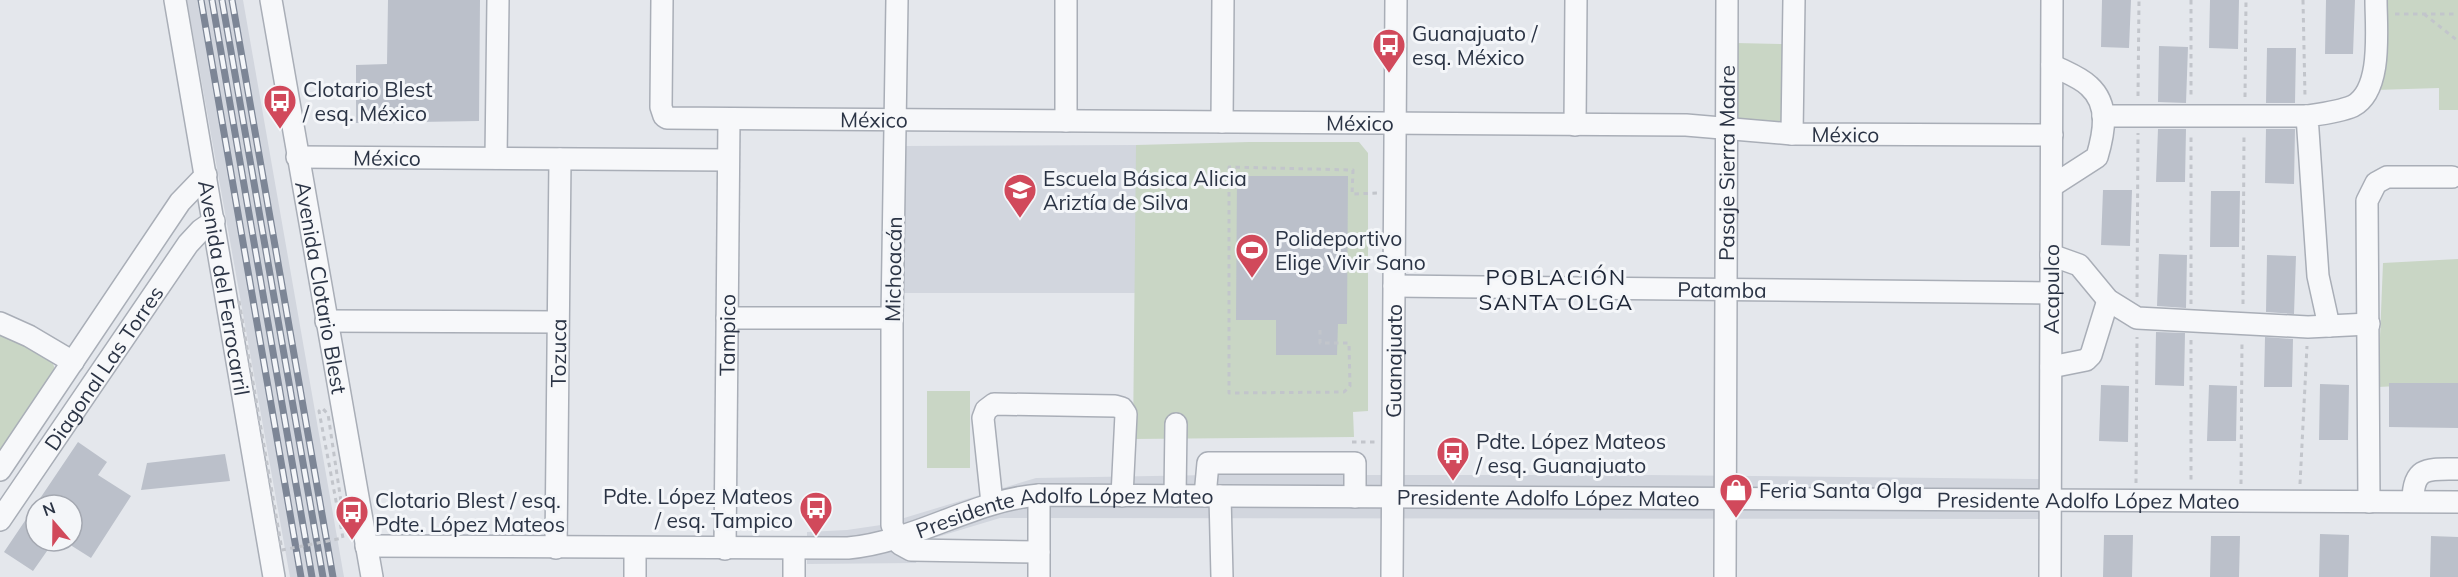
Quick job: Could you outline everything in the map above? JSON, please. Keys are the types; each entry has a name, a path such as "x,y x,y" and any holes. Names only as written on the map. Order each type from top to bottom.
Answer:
{"street":[{"name":"Avenida del Ferrocarril","path":"175,0 274,577"},
{"name":"Avenida Clotario Blest","path":"271,0 372,577"},
{"path":"496,158 498,0"},
{"name":"México","path":"662,0 661,108 667,118 1686,125 1792,134 2052,135"},
{"name":"Michoacán","path":"896,538 891,507 897,0"},
{"path":"1066,0 1066,121"},
{"path":"1222,122 1223,0"},
{"name":"Guanajuato","path":"1392,577 1396,0"},
{"path":"1575,125 1576,0"},
{"name":"Pasaje Sierra Madre","path":"1725,577 1727,0"},
{"path":"1792,134 1794,0"},
{"name":"Acapulco","path":"2050,577 2052,0"},
{"path":"2103,116 2307,116 2354,105 2366,93 2375,67 2376,7"},
{"path":"2052,65 2090,86 2103,107 2104,132 2097,157 2052,186"},
{"path":"2307,116 2318,276 2323,309 2329,326"},
{"name":"Tampico","path":"725,549 729,119"},
{"name":"México","path":"297,157 728,160"},
{"name":"Tozuca","path":"556,548 560,159"},
{"name":"Diagonal Las Torres","path":"0,470 180,202 206,175"},
{"path":"2369,502 2367,201 2376,183 2387,177 2452,177"},
{"name":"Diagonal Las Torres","path":"0,520 188,244 201,230 214,221"},
{"path":"2051,255 2079,265 2108,300 2137,318 2308,327 2369,324"},
{"name":"Patamba","path":"1394,286 2051,293"},
{"path":"2051,367 2086,360 2091,356 2108,300"},
{"path":"727,318 892,318"},
{"path":"326,321 558,322"},
{"path":"0,323 29,336 73,362"},
{"path":"992,503 983,418 986,410 994,404 1122,408 1126,414 1122,496"},
{"path":"1175,496 1176,424"},
{"path":"1222,577 1208,463 1355,463 1355,497"},
{"path":"2412,501 2414,481 2422,472 2433,469 2458,469"},
{"path":"1039,495 1039,577"},
{"name":"Presidente Adolfo López Mateo","path":"366,546 635,549 860,547 896,538 992,503 1039,495 2458,502"},
{"name":"Presidente Adolfo López Mateo","path":"896,538 900,544 911,550 1039,552"},
{"path":"635,549 635,577"},
{"path":"794,549 794,577"}],"path":[{"path":"2136,500 2139,0"},
{"path":"2191,0 2191,501"},
{"path":"2241,501 2246,0"},
{"path":"2303,0 2303,75 2307,116"},
{"path":"2376,7 2424,14 2458,14"},
{"path":"2424,14 2458,41"},
{"path":"1320,330 1320,343 1349,343 1350,386 1344,392 1229,393 1229,167 1353,170 1352,194 1383,193"},
{"path":"239,301 282,550 343,538 320,411 322,408 328,414 343,515"},
{"path":"2299,501 2308,327"}],"shaded area":[{"path":"187,0 243,0 344,577 290,577"},
{"name":"Escuela Básica Alicia Ariztía de Silva","path":"1136,145 1136,293 903,293 905,146"},
{"name":"Feria Santa Olga","path":"1211,475 1647,475 2041,479 2040,519 1000,518 924,541 916,563 807,564 807,532 881,525 1036,478"}],"green space":[{"path":"2384,0 2458,0 2458,110 2439,110 2439,88 2375,90"},
{"path":"1736,43 1784,44 1784,127 1736,121"},
{"name":"Polideportivo Elige Vivir Sano","path":"1359,142 1368,153 1368,411 1353,412 1354,437 1133,439 1136,145"},
{"path":"2458,259 2458,383 2378,387 2383,263"},
{"path":"0,331 52,361 56,372 0,455"},
{"path":"927,391 970,391 970,468 927,468"}],"building":[{"path":"388,0 480,0 479,121 356,123 356,65 387,64"},
{"path":"2102,0 2131,0 2129,48 2101,47"},
{"path":"2210,0 2239,0 2238,49 2209,48"},
{"path":"2326,0 2355,0 2353,54 2325,54"},
{"path":"2159,46 2188,47 2186,103 2158,102"},
{"path":"2267,48 2296,48 2295,103 2266,103"},
{"path":"2158,129 2186,129 2185,182 2156,182"},
{"path":"2266,129 2295,129 2294,184 2265,183"},
{"path":"1237,176 1348,176 1347,324 1338,324 1337,355 1276,355 1276,320 1236,320"},
{"path":"2103,190 2132,190 2130,246 2101,245"},
{"path":"2211,191 2240,191 2239,247 2210,247"},
{"path":"2159,254 2187,255 2186,308 2157,306"},
{"path":"2267,255 2296,256 2294,314 2266,312"},
{"path":"2156,332 2185,333 2184,386 2155,385"},
{"path":"2265,337 2293,339 2292,387 2264,387"},
{"path":"2389,383 2458,383 2458,428 2389,427"},
{"path":"2320,384 2349,385 2348,440 2319,440"},
{"path":"2101,385 2129,386 2128,442 2099,441"},
{"path":"2209,385 2237,386 2236,441 2207,441"},
{"path":"78,442 107,462 98,475 131,496 91,558 83,553 84,493 44,493"},
{"path":"225,454 230,481 141,490 147,463"},
{"path":"24,522 24,553 46,553 33,571 4,552"},
{"path":"2320,534 2349,535 2348,577 2319,577"},
{"path":"2104,535 2133,535 2132,577 2103,577"},
{"path":"2211,536 2240,536 2239,577 2210,577"},
{"path":"2431,536 2458,537 2458,577 2430,577"}],"railway":[{"path":"201,0 301,577"},
{"path":"212,0 312,577"},
{"path":"222,0 323,577"},
{"path":"232,0 333,577"}],"place":[{"name":"Guanajuato / esq. México","path":"1389,74"},
{"name":"Clotario Blest / esq. México","path":"280,130"},
{"name":"Escuela Básica Alicia Ariztía de Silva","path":"1020,219"},
{"name":"Polideportivo Elige Vivir Sano","path":"1252,279"},
{"name":"Pdte. López Mateos / esq. Guanajuato","path":"1453,482"},
{"name":"Feria Santa Olga","path":"1736,519"},
{"name":"Pdte. López Mateos / esq. Tampico","path":"816,537"},
{"name":"Clotario Blest / esq. Pdte. López Mateos","path":"352,541"}],"district":[{"name":"POBLACIÓN SANTA OLGA","path":"1556,290"}]}
